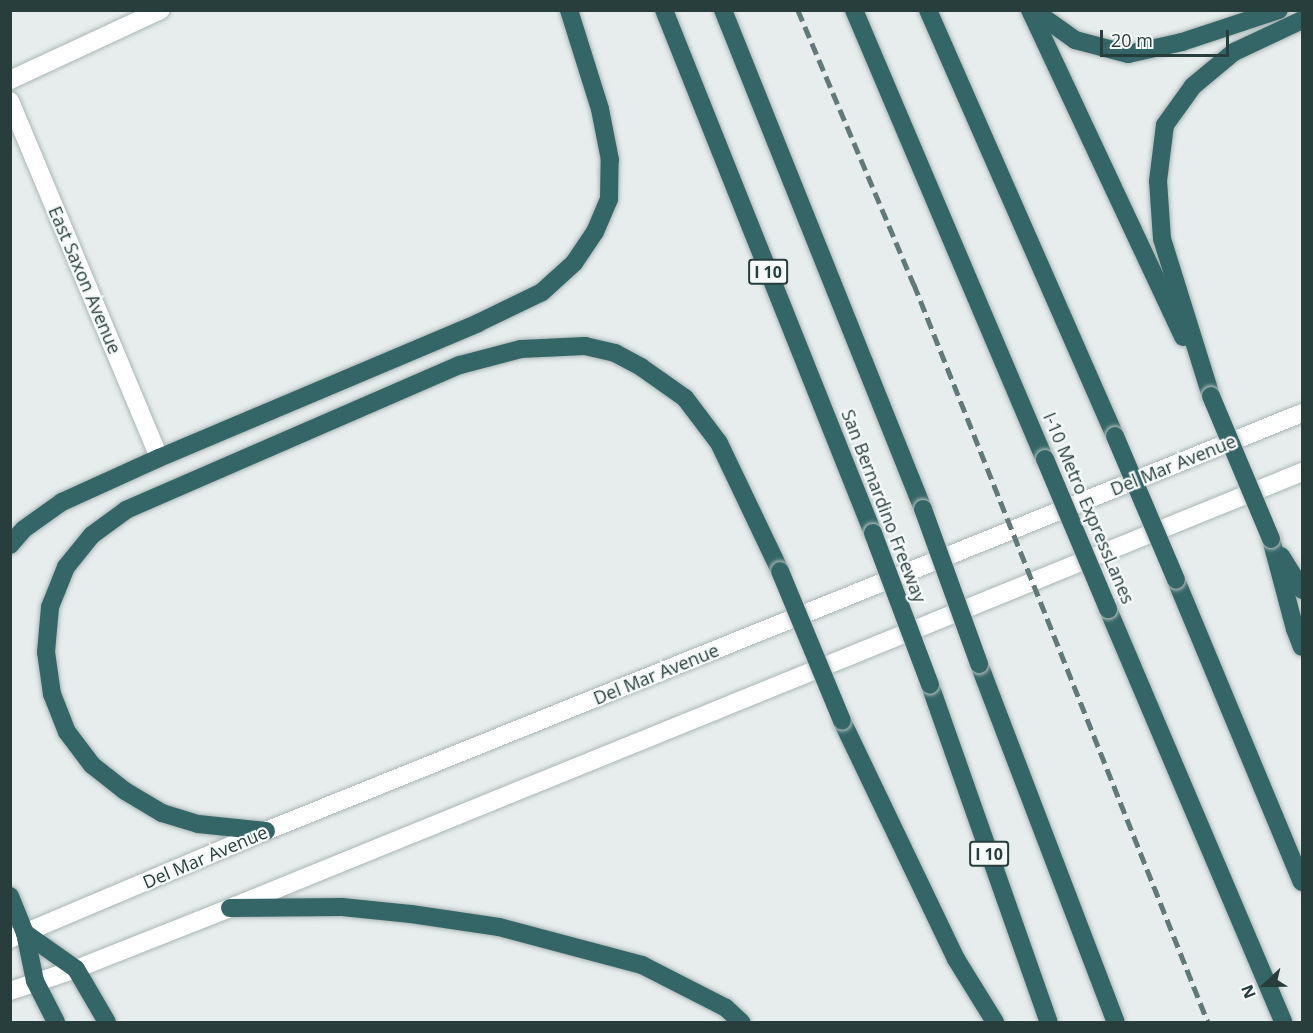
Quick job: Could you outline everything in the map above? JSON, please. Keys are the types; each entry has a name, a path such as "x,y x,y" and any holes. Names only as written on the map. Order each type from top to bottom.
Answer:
{"highway":[{"path":"10,545 24,529 62,502 159,458 478,323 542,292 574,263 595,232 609,199 609,160 600,109 568,10"},
{"name":"San Bernardino Freeway","path":"664,10 873,533 930,685 1049,1023"},
{"path":"723,10 923,509 979,664 1116,1023"},
{"name":"I-10 Metro ExpressLanes","path":"854,10 1283,1023"},
{"path":"928,10 1115,435 1302,882"},
{"path":"1031,10 1075,40 1128,54 1182,42 1279,10"},
{"path":"1031,10 1211,396 1271,539 1302,647"},
{"path":"1211,396 1162,238 1158,181 1165,125 1193,86 1234,52 1302,20"},
{"path":"267,831 198,825 162,813 125,791 92,765 67,732 52,694 46,652 50,607 66,567 92,534 126,510 460,365 521,349 585,346 615,353 641,367 685,398 719,443 780,571 842,721 956,959 995,1023"},
{"path":"1271,539 1302,590"},
{"path":"10,896 18,936 35,981 56,1023"},
{"path":"230,908 342,907 500,927 642,965 726,1008 741,1023"},
{"path":"18,936 76,969 107,1023"}],"main road":[{"path":"10,80 161,10"},
{"name":"East Saxon Avenue","path":"10,101 159,458"},
{"name":"Del Mar Avenue","path":"18,936 267,831 1302,413"},
{"path":"10,991 76,969 230,908 1302,472"}],"railway":[{"path":"798,10 914,284 1208,1022"}]}
